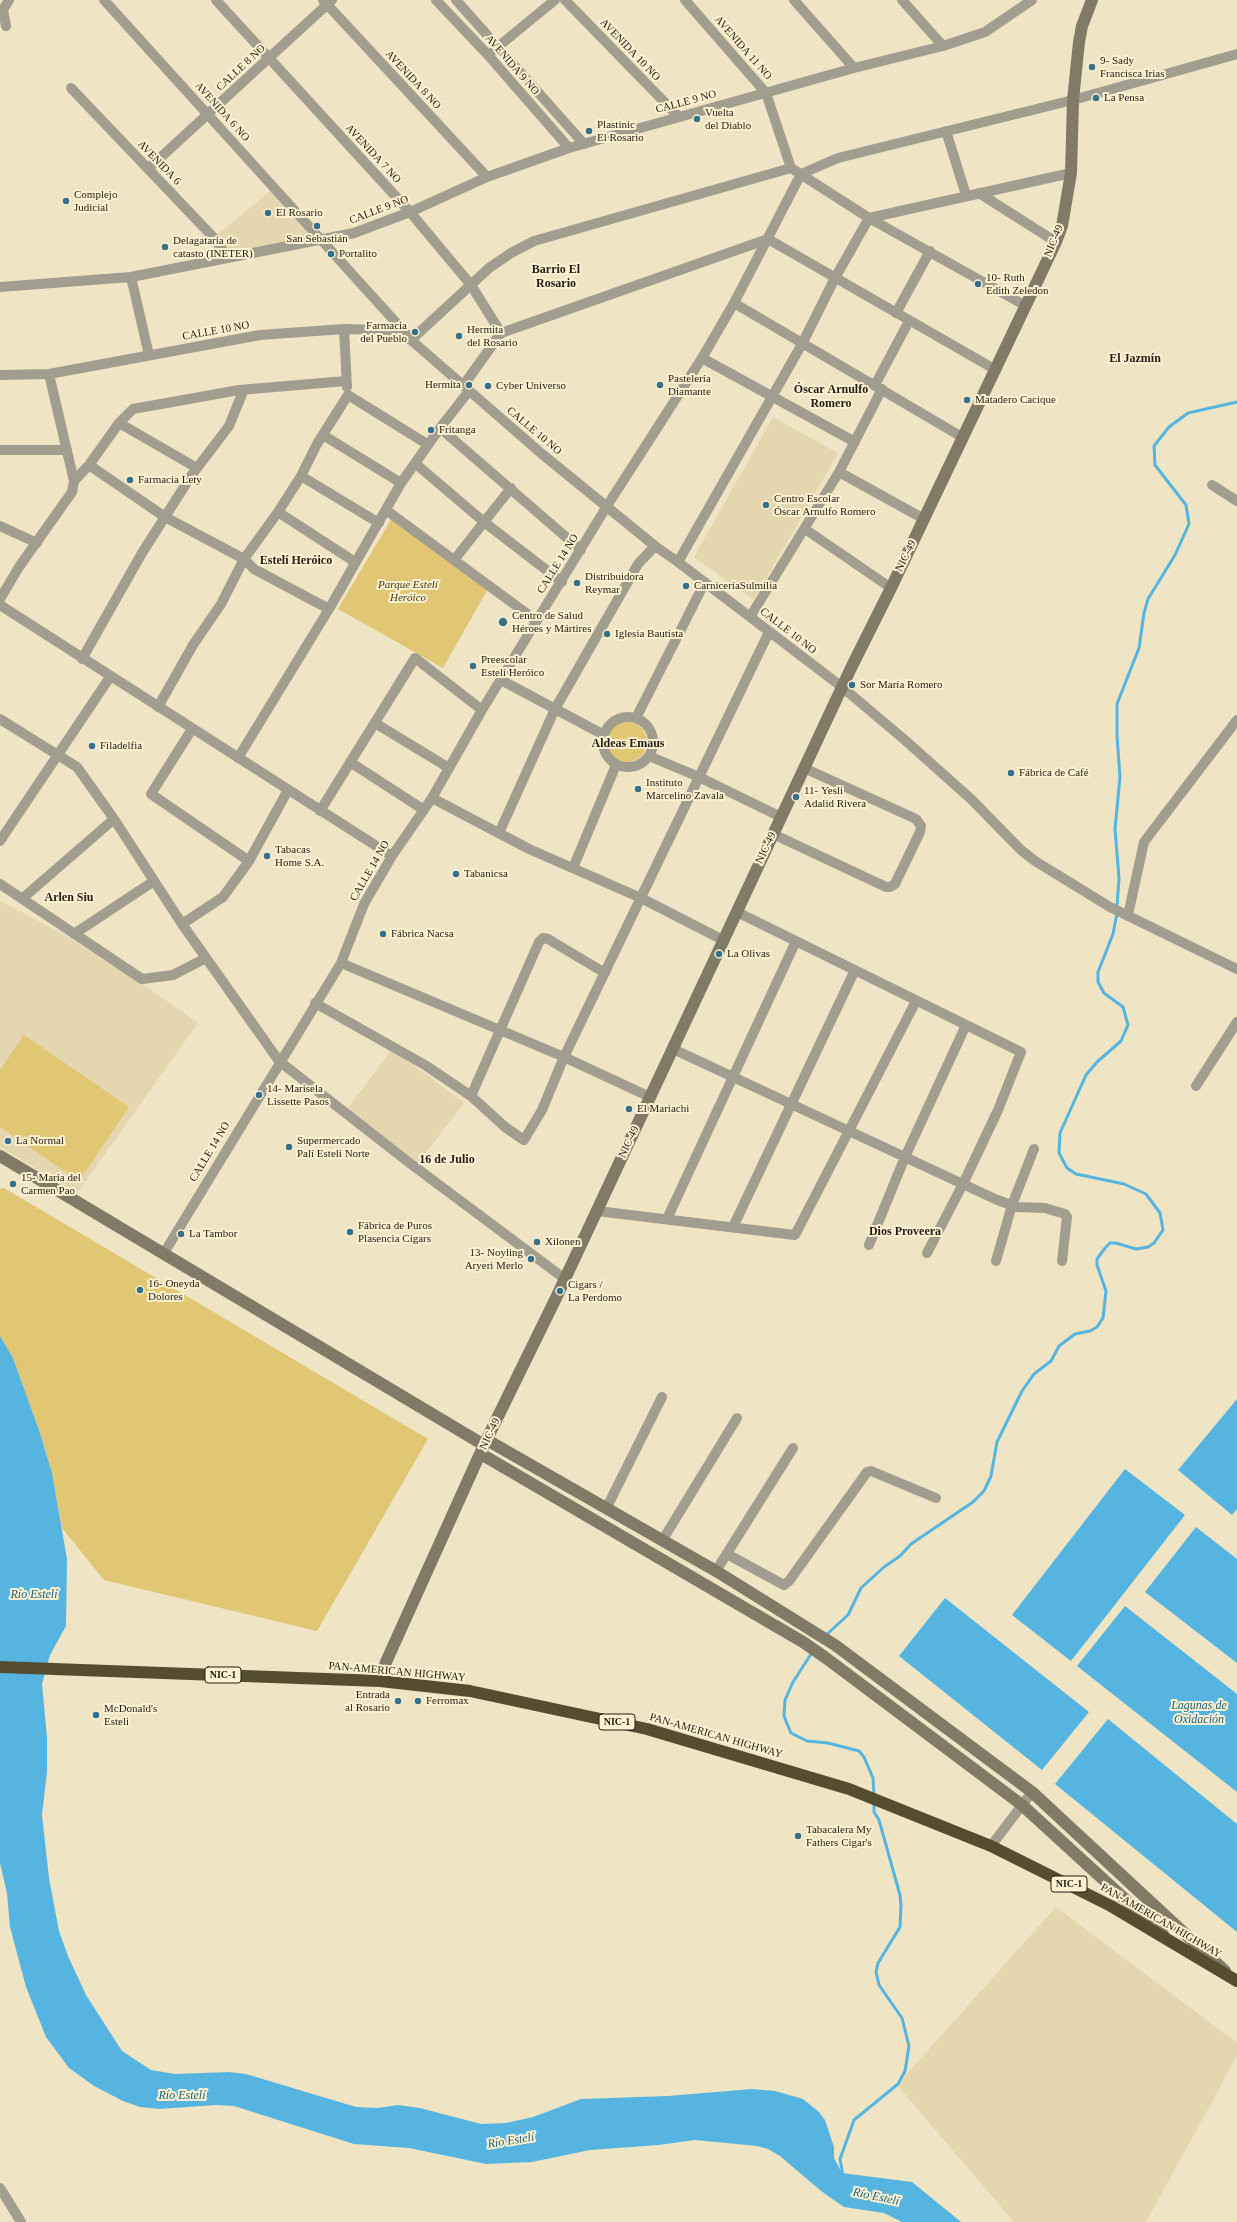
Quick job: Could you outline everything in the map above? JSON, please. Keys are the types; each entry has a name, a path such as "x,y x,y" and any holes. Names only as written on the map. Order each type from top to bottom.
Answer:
{"highway":[{"name":"PAN-AMERICAN HIGHWAY","path":"0,1667 380,1681 470,1691 647,1729 848,1789 892,1805 990,1846 1111,1906 1172,1941 1236,1981"}],"street":[{"path":"6,26 3,10 9,0"},
{"name":"AVENIDA 6 NO","path":"104,0 208,116 322,239"},
{"name":"AVENIDA 7 NO","path":"216,0 410,212 471,285 500,333"},
{"name":"AVENIDA 9 NO","path":"436,0 488,55 569,148"},
{"name":"AVENIDA 9 NO","path":"456,0 499,46 584,144"},
{"path":"488,55 555,0"},
{"name":"AVENIDA 10 NO","path":"565,0 678,116"},
{"path":"794,0 854,68"},
{"path":"902,0 943,46"},
{"name":"NIC-49","path":"380,1681 386,1662 484,1447 565,1279 842,687 892,588 962,437 996,370 1056,242 1062,226 1071,173 1073,100 1081,31 1092,0"},
{"name":"CALLE 8 NO","path":"148,169 208,116 327,2"},
{"name":"AVENIDA 8 NO","path":"327,2 487,177"},
{"name":"AVENIDA 11 NO","path":"690,2 766,93"},
{"name":"CALLE 9 NO","path":"0,287 131,277 226,257 354,234 410,212 487,177 569,148 678,116 854,68 943,46 985,32 1025,2"},
{"path":"801,174 838,158 1073,100 1237,54"},
{"name":"AVENIDA 6","path":"71,88 214,238 226,257"},
{"path":"766,93 791,168 869,218 1026,306"},
{"path":"946,131 966,196"},
{"path":"322,239 412,340 488,268 511,253 534,241 791,168"},
{"path":"678,562 802,344 835,278 869,218 1071,173"},
{"name":"CALLE 14 NO","path":"164,1253 340,962 364,904 392,856 432,798 482,710 562,582 607,506 702,358 734,303 801,174"},
{"path":"979,193 1056,242"},
{"path":"238,758 329,609 401,484 466,389 500,333 768,239 996,370"},
{"path":"896,313 930,251"},
{"path":"131,277 149,355"},
{"path":"734,303 962,437"},
{"path":"750,617 839,472 909,321"},
{"path":"158,707 194,644 221,604 244,559 278,512 301,476 323,435 348,395 344,329"},
{"name":"CALLE 10 NO","path":"0,376 49,374 260,335 344,329 383,330 412,340 466,389 655,546 705,582 842,687 954,784 1021,850 1070,883 1110,907 1237,969"},
{"path":"702,358 771,398 854,442"},
{"path":"0,599 19,567 72,492 74,481 49,374"},
{"path":"74,481 89,465 119,423 132,409 239,390 346,381"},
{"path":"82,659 165,517 197,468 229,426 242,394 239,390"},
{"path":"348,395 427,444"},
{"path":"119,423 197,468"},
{"path":"440,428 581,550"},
{"path":"323,435 401,484"},
{"path":"0,450 67,450"},
{"path":"416,464 484,522 562,582"},
{"path":"89,465 165,517 244,559 254,569 329,609"},
{"path":"839,472 924,519"},
{"path":"301,476 379,523"},
{"path":"1212,485 1237,501"},
{"path":"454,560 511,488"},
{"path":"386,510 537,621"},
{"path":"278,512 355,562"},
{"path":"0,526 37,543"},
{"path":"805,529 892,588"},
{"path":"498,833 555,708 638,564 655,546"},
{"path":"636,718 705,582"},
{"path":"0,605 110,677 392,856"},
{"path":"315,1003 425,1065 471,1096 499,1123 524,1140 542,1110 564,1057 769,632"},
{"path":"320,811 415,658 482,710"},
{"path":"0,842 110,677"},
{"path":"501,680 604,735"},
{"path":"626,717 636,718 646,724 652,734 653,745 649,756 638,766 623,768 616,765 606,755 602,742 608,726 616,720 626,717"},
{"path":"0,718 77,768 114,819 182,924 279,1061 411,1164 565,1279"},
{"path":"1125,913 1144,842 1237,720"},
{"path":"375,723 449,768"},
{"path":"192,729 151,794 249,861"},
{"path":"649,756 699,777 781,817"},
{"path":"350,762 424,810"},
{"path":"573,868 616,765"},
{"path":"773,834 886,887 890,887 895,884 920,832 921,826 916,819 804,768"},
{"path":"182,924 223,897 249,861 288,790"},
{"path":"432,798 498,833 641,898 724,940"},
{"path":"23,898 114,819"},
{"path":"74,934 154,881"},
{"path":"0,884 142,979 173,975 206,958"},
{"path":"737,912 1021,1052 998,1110 963,1184 927,1253"},
{"path":"471,1096 539,942 543,938 548,939 605,972"},
{"path":"667,1219 796,941"},
{"path":"340,962 564,1057 650,1098"},
{"path":"733,1227 855,970"},
{"path":"597,1211 795,1235 916,1001"},
{"path":"1196,1086 1233,1036 1237,1022"},
{"path":"868,1245 905,1157 966,1025"},
{"path":"673,1049 963,1184 1012,1205 1056,1210 1065,1214 1067,1217 1062,1261"},
{"path":"996,1261 1012,1205 1034,1149"},
{"path":"0,1156 164,1253 484,1447 705,1585 803,1642 1022,1805 1172,1941"},
{"path":"606,1509 662,1397"},
{"path":"662,1541 737,1418"},
{"path":"484,1447 606,1509 716,1571 835,1645 1032,1792 1236,1981"},
{"path":"705,1585 727,1554 793,1448"},
{"path":"727,1554 784,1585 789,1581 867,1472 871,1471 936,1498"},
{"path":"990,1846 1032,1792"},
{"path":"0,2188 21,2222"}],"shaded area":[{"name":"El Rosario","path":"271,190 313,235 226,257 215,237"},
{"name":"Centro Escolar Óscar Arnulfo Romero","path":"773,417 838,453 754,600 694,557"},
{"path":"0,901 58,931 150,989 198,1023 77,1193 0,1147"},
{"path":"392,1049 464,1103 418,1163 348,1108"},
{"path":"1056,1907 1237,2043 1237,2056 1146,2222 1014,2222 897,2085"}],"green space":[{"name":"Parque Estelí Heróico","path":"392,518 489,587 443,668 338,609"},
{"path":"623,722 631,722 638,725 644,731 647,742 644,753 638,759 631,762 623,762 616,759 610,753 607,746 607,738 610,731 616,725"},
{"path":"24,1035 129,1107 79,1181 0,1127 0,1070"},
{"path":"4,1188 428,1439 317,1631 104,1580 62,1528 52,1473 40,1433 13,1358 0,1336 0,1189"}],"water":[{"name":"Río Estelí","path":"0,1336 13,1358 40,1433 52,1473 67,1559 66,1626 50,1655 42,1684 47,1737 47,1772 42,1815 49,1878 59,1931 68,1956 86,1995 122,2051 151,2070 175,2074 229,2072 246,2074 356,2107 378,2108 398,2105 420,2108 481,2124 506,2123 533,2117 581,2099 668,2096 752,2089 775,2091 803,2099 819,2112 825,2120 834,2147 834,2158 842,2173 912,2182 961,2222 902,2222 884,2213 844,2207 821,2191 780,2156 768,2149 757,2146 695,2140 659,2145 590,2150 532,2162 486,2164 409,2148 354,2144 234,2106 216,2105 159,2109 140,2107 123,2101 94,2086 69,2068 46,2037 26,1987 10,1927 7,1893 0,1863"},
{"path":"1237,1399 1237,1509 1232,1515 1178,1470"},
{"path":"1125,1469 1185,1515 1071,1661 1012,1615"},
{"path":"1196,1527 1237,1559 1237,1663 1145,1592"},
{"path":"945,1598 1089,1712 1042,1770 899,1656"},
{"name":"Lagunas de Oxidación","path":"1125,1606 1237,1694 1237,1792 1077,1666"},
{"path":"1108,1719 1237,1824 1237,1932 1055,1784"}],"waterway":[{"path":"1117,907 1119,878 1115,829 1120,777 1117,736 1117,704 1139,648 1144,613 1148,599 1175,555 1189,524 1186,505 1155,465 1154,446 1169,427 1188,413 1237,402"},
{"path":"825,1636 848,1615 861,1588 884,1567 900,1556 911,1544 973,1502 984,1491 991,1476 997,1442 1022,1391 1034,1374 1051,1361 1059,1346 1075,1334 1090,1331 1097,1327 1103,1318 1106,1291 1097,1265 1097,1259 1105,1248 1110,1243 1116,1243 1136,1249 1148,1247 1154,1243 1163,1230 1160,1213 1146,1194 1124,1184 1076,1174 1067,1168 1059,1153 1060,1133 1086,1075 1097,1062 1121,1041 1128,1025 1123,1007 1104,993 1098,982 1098,972 1113,934 1117,913"},
{"path":"813,1651 793,1682 785,1700 784,1716 788,1726 791,1733 807,1741 828,1743 859,1751 864,1757 873,1778 874,1795"},
{"path":"843,2176 840,2159 854,2120 898,2084 905,2071 909,2046 902,2018 879,1985 876,1972 878,1963 900,1927 901,1906 900,1895 879,1820 874,1812 874,1803"}],"place":[{"name":"9- Sady Francisca Irias","path":"1092,67"},
{"name":"La Pensa","path":"1096,98"},
{"name":"Vuelta del Diablo","path":"697,119"},
{"name":"Plastinic El Rosario","path":"589,131"},
{"name":"Complejo Judicial","path":"66,201"},
{"name":"El Rosario","path":"268,213"},
{"name":"San Sebastián","path":"317,226"},
{"name":"Delagataria de catasto (INETER)","path":"165,247"},
{"name":"Portalito","path":"331,254"},
{"name":"10- Ruth Edith Zeledon","path":"978,284"},
{"name":"Farmacia del Pueblo","path":"415,332"},
{"name":"Hermita del Rosario","path":"459,336"},
{"name":"Hermita","path":"469,385"},
{"name":"Pastelería Diamante","path":"660,385"},
{"name":"Cyber Universo","path":"488,386"},
{"name":"Matadero Cacique","path":"967,400"},
{"name":"Fritanga","path":"431,430"},
{"name":"Farmacia Lety","path":"130,480"},
{"name":"Centro Escolar Óscar Arnulfo Romero","path":"766,505"},
{"name":"Distribuidora Reymar","path":"577,583"},
{"name":"CarniceríaSulmilia","path":"686,586"},
{"name":"Centro de Salud Héroes y Mártires","path":"503,622"},
{"name":"Iglesia Bautista","path":"607,634"},
{"name":"Preescolar Estelí Heróico","path":"473,666"},
{"name":"Sor María Romero","path":"852,685"},
{"name":"Filadelfia","path":"92,746"},
{"name":"Fábrica de Café","path":"1011,773"},
{"name":"Instituto Marcelino Zavala","path":"638,789"},
{"name":"11- Yesli Adalid Rivera","path":"796,797"},
{"name":"Tabacas Home S.A.","path":"267,856"},
{"name":"Tabanicsa","path":"456,874"},
{"name":"Fábrica Nacsa","path":"383,934"},
{"name":"La Olivas","path":"719,954"},
{"name":"14- Marisela Lissette Pasos","path":"259,1095"},
{"name":"El Mariachi","path":"629,1109"},
{"name":"La Normal","path":"8,1141"},
{"name":"Supermercado Palí Estelí Norte","path":"289,1147"},
{"name":"15- María del Carmen Pao","path":"13,1184"},
{"name":"Fábrica de Puros Plasencia Cigars","path":"350,1232"},
{"name":"La Tambor","path":"181,1234"},
{"name":"Xilonen","path":"537,1242"},
{"name":"13- Noyling Aryeri Merlo","path":"531,1259"},
{"name":"16- Oneyda Dolores","path":"140,1290"},
{"name":"Cigars / La Perdomo","path":"560,1291"},
{"name":"Entrada al Rosario","path":"398,1701"},
{"name":"Ferromax","path":"418,1701"},
{"name":"McDonald's Esteli","path":"96,1715"},
{"name":"Tabacalera My Fathers Cigar's","path":"798,1836"}],"district":[{"name":"Barrio El Rosario","path":"556,277"},
{"name":"El Jazmín","path":"1135,359"},
{"name":"Óscar Arnulfo Romero","path":"831,397"},
{"name":"Estelí Heróico","path":"296,561"},
{"name":"Aldeas Emaus","path":"628,744"},
{"name":"Arlen Siu","path":"69,898"},
{"name":"16 de Julio","path":"447,1160"},
{"name":"Dios Proveera","path":"905,1232"}]}
